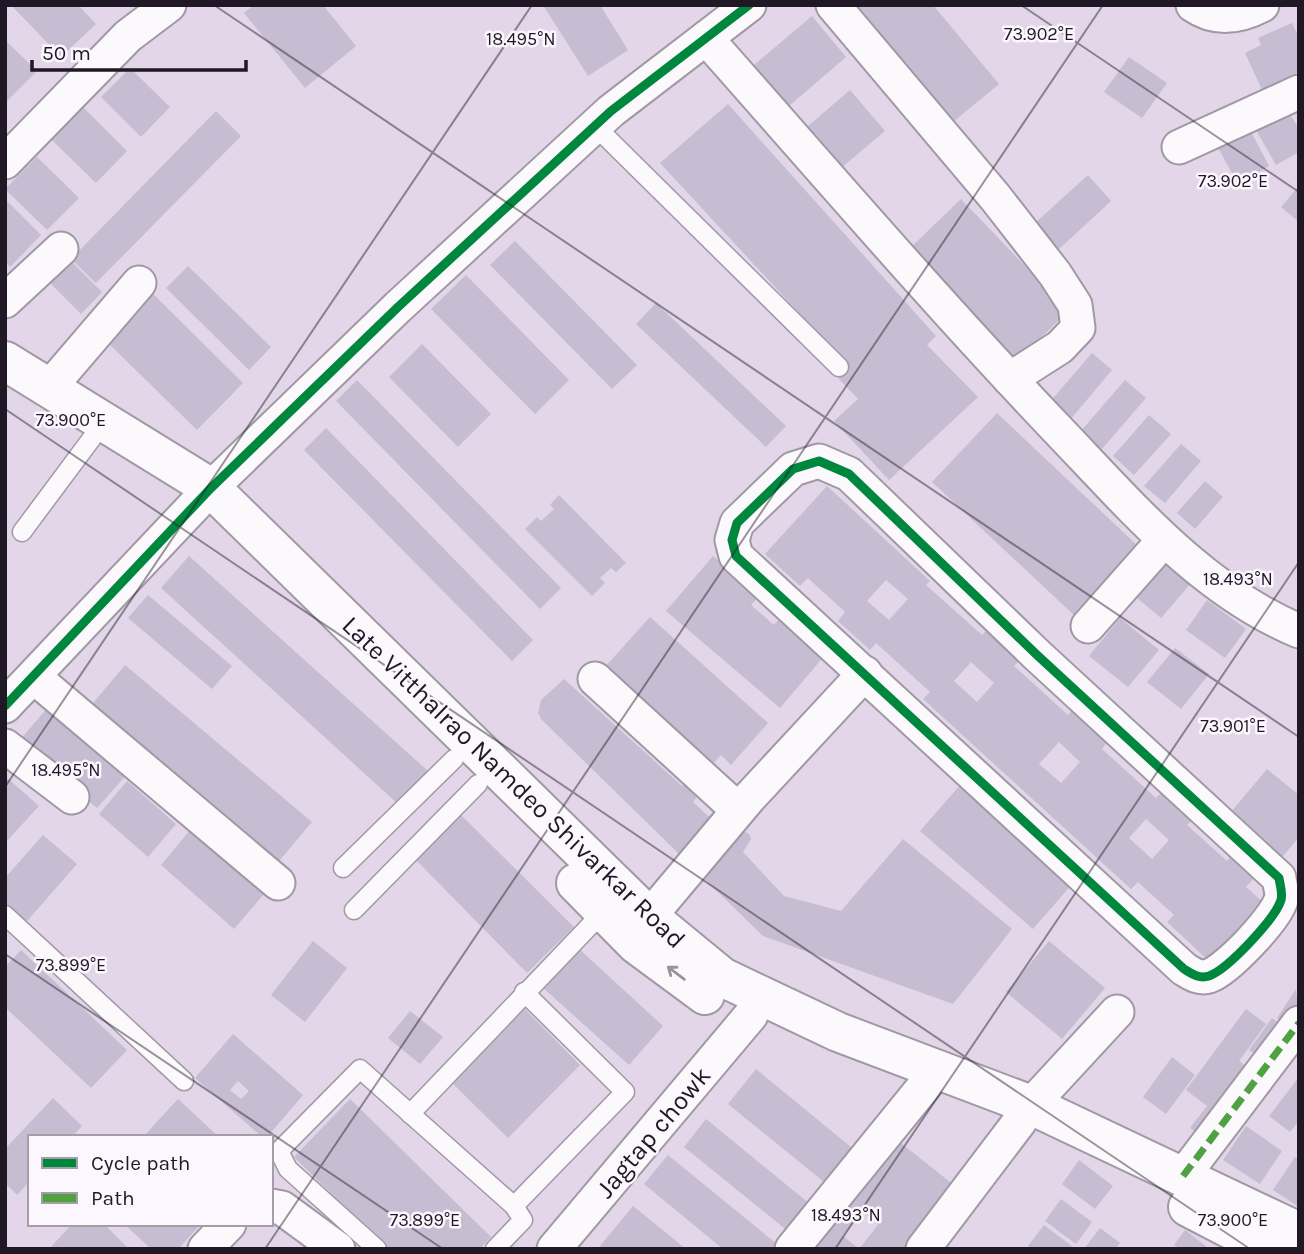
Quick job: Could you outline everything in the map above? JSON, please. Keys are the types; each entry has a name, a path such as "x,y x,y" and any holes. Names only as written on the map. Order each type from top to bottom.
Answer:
{"main road":[{"name":"Late Vitthalrao Namdeo Shivarkar Road","path":"5,361 49,388 204,496 649,917 722,977 838,1032 1183,1177 1299,1232"},
{"name":"Late Vitthalrao Namdeo Shivarkar Road","path":"5,386 175,486 204,496 466,772 636,943 704,994 790,1035 926,1084 1026,1113 1269,1249"}],"street":[{"path":"5,162 128,36 169,5"},
{"path":"5,706 204,496 398,307 595,126 749,5"},
{"path":"833,5 995,197 1075,305 1078,328 1060,348 1010,379"},
{"path":"1192,5 1202,12 1239,17 1262,5"},
{"path":"706,38 1010,379 1164,540 1265,617 1299,631"},
{"path":"1179,147 1299,92"},
{"path":"5,301 61,249"},
{"path":"49,388 139,283"},
{"path":"819,461 849,474 1037,655 1279,878 1282,898 1274,916 1245,948 1210,976 1196,977 865,673 736,556 732,540 737,523 793,469 819,461"},
{"path":"1088,626 1164,540"},
{"path":"649,917 738,810 865,673"},
{"path":"34,677 278,883"},
{"path":"595,679 738,810"},
{"path":"5,746 72,797"},
{"path":"923,1249 1026,1113 1116,1012"},
{"name":"Jagtap chowk","path":"554,1249 751,1015"},
{"path":"1183,1177 1299,1023"},
{"path":"792,1249 926,1084"},
{"path":"273,1206 282,1208 333,1247"},
{"path":"205,1249 227,1226"}],"lane":[{"path":"595,126 839,367"},
{"path":"22,532 92,438"},
{"path":"343,868 466,772"},
{"path":"354,910 466,772"},
{"path":"410,1114 604,911"},
{"path":"5,915 184,1081"},
{"path":"514,1206 625,1092 524,992"},
{"path":"377,1249 288,1169 279,1151 360,1069 514,1206 523,1220 495,1249"}],"building":[{"path":"11,5 78,5 96,24 61,57"},
{"path":"254,5 323,5 356,46 305,88 244,13"},
{"path":"543,5 600,5 628,50 588,76"},
{"path":"857,5 933,5 999,84 953,122"},
{"path":"812,16 846,57 789,106 754,65"},
{"path":"1292,23 1299,37 1299,72 1262,90 1245,53 1261,45 1258,38"},
{"path":"5,40 37,71 5,103"},
{"path":"1129,57 1167,83 1142,118 1104,92"},
{"path":"130,68 170,107 141,137 101,97"},
{"path":"850,90 885,131 834,174 800,133"},
{"path":"728,104 936,336 927,345 978,397 889,480 834,421 858,399 838,378 849,367 660,163"},
{"path":"82,106 127,151 96,183 51,139"},
{"path":"216,111 241,136 96,283 71,259"},
{"path":"1288,111 1299,129 1299,152 1276,165 1256,130"},
{"path":"1249,128 1269,166 1238,184 1217,146"},
{"path":"37,157 79,198 47,230 5,189"},
{"path":"1088,175 1111,201 1058,250 1034,224"},
{"path":"1299,186 1299,222 1281,207"},
{"path":"5,199 41,235 10,267 5,262"},
{"path":"961,199 1068,311 1016,362 908,250"},
{"path":"515,241 637,365 612,389 490,265"},
{"path":"63,253 102,292 81,314 42,275"},
{"path":"188,266 271,347 249,370 166,288"},
{"path":"466,275 569,380 535,414 431,309"},
{"path":"149,290 243,383 197,430 102,337"},
{"path":"656,303 786,426 766,447 636,324"},
{"path":"422,344 491,414 458,447 389,377"},
{"path":"1092,353 1112,370 1069,421 1049,403"},
{"path":"357,380 561,588 540,609 336,401"},
{"path":"1125,380 1146,398 1102,449 1081,431"},
{"path":"997,413 1140,548 1076,617 932,482"},
{"path":"1149,415 1171,434 1134,475 1113,456"},
{"path":"326,428 533,640 512,661 304,450"},
{"path":"1181,444 1201,461 1165,503 1144,486"},
{"path":"1205,481 1223,497 1195,529 1177,513"},
{"path":"827,486 930,581 926,585 982,635 986,631 1019,661 1014,666 1068,715 1072,710 1107,742 1102,749 1156,798 1162,792 1192,820 1187,825 1227,861 1231,855 1255,877 1246,887 1263,902 1209,961 1167,922 1174,915 1138,882 1131,889 923,699 930,692 876,643 870,650 838,621 845,612 808,578 800,586 765,554","holes":["886,580 908,599 889,620 867,601","971,662 994,683 977,702 954,681","1059,742 1080,762 1061,783 1039,764","1146,819 1169,840 1152,859 1129,838"]},
{"path":"559,495 626,563 616,572 611,568 600,578 605,583 592,596 525,529 537,517 541,521 554,509 550,505"},
{"path":"189,556 428,771 398,804 161,588"},
{"path":"713,556 759,596 751,605 774,625 782,615 826,654 780,708 666,611"},
{"path":"1161,557 1191,583 1161,618 1131,593"},
{"path":"148,595 232,666 212,689 128,618"},
{"path":"1207,600 1246,629 1225,658 1186,630"},
{"path":"650,617 768,723 731,765 721,755 713,764 605,667"},
{"path":"1120,618 1159,650 1128,687 1089,656"},
{"path":"1175,648 1209,674 1181,709 1147,682"},
{"path":"125,665 312,822 269,873 83,715"},
{"path":"564,679 682,786 686,782 698,796 693,802 731,837 740,829 749,834 751,839 743,852 784,896 841,911 903,839 1012,929 953,1004 763,936 541,719 538,713 541,700"},
{"path":"50,705 128,773 97,808 19,741"},
{"path":"1267,769 1299,795 1299,837 1274,867 1221,824"},
{"path":"5,776 39,806 5,843"},
{"path":"127,781 176,824 148,857 99,814"},
{"path":"961,784 1074,882 1033,929 920,831"},
{"path":"461,815 574,927 527,973 416,860"},
{"path":"191,829 265,893 234,929 161,865"},
{"path":"43,835 77,864 21,928 5,914 5,878"},
{"path":"313,941 347,968 305,1022 271,995"},
{"path":"1049,941 1105,988 1062,1039 1006,992"},
{"path":"577,947 663,1026 629,1065 541,986"},
{"path":"21,950 127,1050 91,1088 5,1007 5,967"},
{"path":"1296,989 1299,1017 1291,1027 1277,1018"},
{"path":"525,1009 580,1065 508,1138 452,1083"},
{"path":"1246,1009 1266,1024 1239,1061 1258,1075 1209,1141 1190,1128 1207,1106 1186,1090"},
{"path":"410,1011 443,1037 420,1064 388,1038"},
{"path":"1272,1018 1290,1031 1267,1063 1249,1050"},
{"path":"233,1034 303,1095 269,1135 260,1135 195,1078","holes":["238,1081 249,1091 241,1099 230,1090"]},
{"path":"1172,1057 1195,1075 1166,1114 1143,1097"},
{"path":"756,1069 857,1152 829,1186 728,1104"},
{"path":"1299,1077 1299,1121 1290,1132 1269,1116"},
{"path":"53,1098 82,1126 74,1135 28,1135 28,1183 17,1195 5,1183 5,1149"},
{"path":"178,1099 217,1135 145,1135"},
{"path":"350,1099 491,1237 480,1249 387,1249 294,1157"},
{"path":"706,1119 816,1209 794,1236 684,1147"},
{"path":"1246,1126 1282,1151 1260,1184 1223,1160"},
{"path":"892,1136 955,1186 904,1249 800,1249","holes":["862,1212 878,1225 859,1249 843,1236"]},
{"path":"668,1155 778,1245 774,1249 723,1249 644,1184"},
{"path":"1295,1157 1299,1160 1299,1207 1273,1190"},
{"path":"1079,1160 1113,1186 1095,1209 1062,1184"},
{"path":"1061,1199 1092,1222 1076,1244 1045,1221"},
{"path":"633,1206 686,1249 603,1249 600,1246"},
{"path":"1044,1225 1073,1247 1072,1249 1032,1249 1028,1246"},
{"path":"70,1226 106,1226 129,1249 49,1249"},
{"path":"126,1226 199,1226 178,1249 151,1249"},
{"path":"1100,1228 1120,1243 1115,1249 1084,1249"},
{"path":"1185,1230 1206,1246 1203,1249 1179,1249 1174,1245"}],"marked path":[{"path":"1183,1176 1299,1023"}],"cycle path":[{"path":"5,706 211,488 398,307 611,111 749,5"},
{"path":"819,461 849,474 1037,655 1279,878 1282,898 1270,919 1239,954 1217,972 1202,977 1184,969 736,556 732,540 737,523 793,469 819,461"}]}
